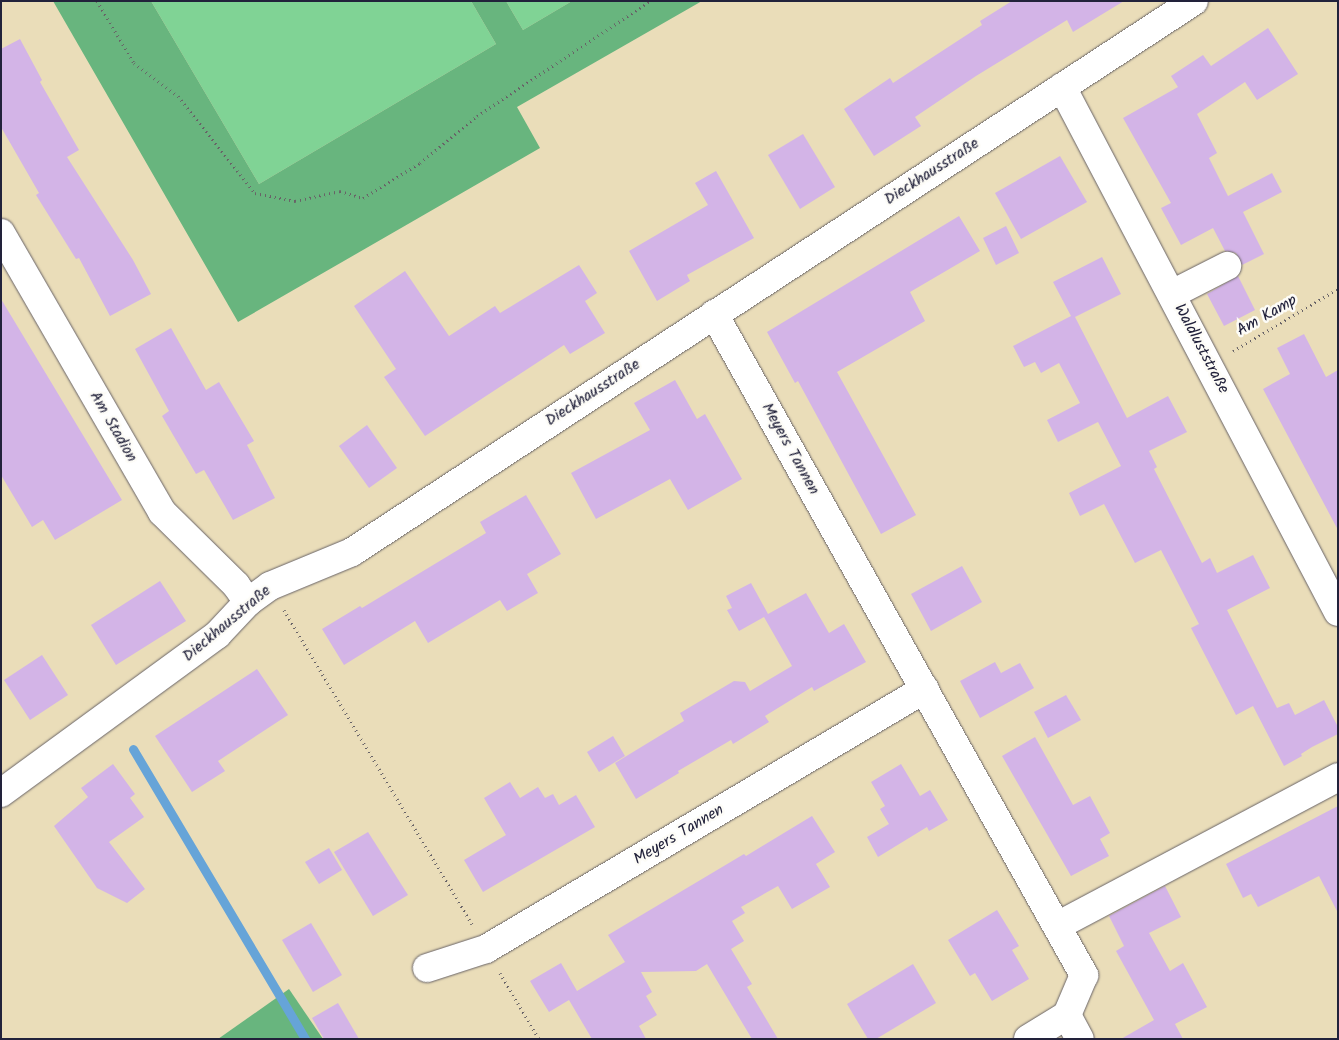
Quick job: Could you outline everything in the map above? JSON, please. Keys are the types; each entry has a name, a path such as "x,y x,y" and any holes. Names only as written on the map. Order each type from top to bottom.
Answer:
{"street":[{"name":"Dieckhausstraße","path":"1,793 217,635 248,602 270,586 352,552 1194,1"},
{"name":"Waldluststraße","path":"1062,87 1338,612"},
{"name":"Am Stadion","path":"1,233 162,512 236,585 248,602"},
{"path":"1172,294 1227,266"},
{"name":"Meyers Tannen","path":"714,314 1084,975 1068,1015"},
{"name":"Meyers Tannen","path":"427,968 486,949 925,689"},
{"path":"1057,926 1338,777"},
{"path":"1028,1039 1068,1015 1080,1039"}],"path":[{"path":"97,1 134,63 178,96 255,193 295,202 340,191 363,198 420,163 477,116 650,1"},
{"name":"Am Kamp","path":"1209,364 1338,289"},
{"path":"270,586 539,1039"}],"green space":[{"path":"53,1 151,1 259,184 496,44 471,1 506,1 523,30 572,1 702,1 517,107 540,148 238,322"},
{"path":"151,1 471,1 496,44 259,184"},
{"path":"506,1 572,1 523,30"},
{"path":"289,989 323,1039 218,1039"}],"building":[{"path":"1012,1 1124,1 1073,32 1067,20 976,76 915,117 921,126 874,156 844,109 890,78 893,83 982,25 980,21"},
{"path":"1268,28 1298,74 1257,100 1245,82 1197,114 1217,153 1209,158 1228,196 1272,173 1282,192 1243,212 1264,254 1242,265 1236,253 1225,251 1213,228 1181,245 1161,208 1171,203 1123,118 1178,87 1171,76 1203,55 1211,66"},
{"path":"20,39 42,80 40,82 79,150 67,157 133,260 151,294 110,316 79,258 76,259 36,195 39,193 1,127 1,49"},
{"path":"803,134 835,187 800,209 768,155"},
{"path":"1060,156 1087,202 1021,239 995,193"},
{"path":"716,171 754,238 687,275 690,281 657,301 629,251 708,205 695,183"},
{"path":"959,216 980,251 910,292 925,321 837,372 916,515 881,534 798,381 795,383 767,332"},
{"path":"1006,226 1019,253 996,265 983,238"},
{"path":"1102,257 1121,294 1075,317 1127,418 1168,396 1187,432 1149,451 1157,467 1154,469 1202,563 1210,558 1217,573 1253,555 1270,588 1227,610 1277,708 1289,703 1295,715 1324,700 1338,727 1338,734 1312,747 1301,754 1302,756 1284,766 1253,706 1236,715 1191,628 1199,624 1161,550 1135,563 1104,504 1080,516 1069,493 1121,466 1098,422 1058,442 1047,420 1080,403 1059,363 1041,373 1035,362 1024,367 1013,346 1071,316 1053,282"},
{"path":"579,265 597,293 585,301 605,333 570,354 564,345 425,436 384,377 396,369 354,306 405,271 449,336 495,306 500,313"},
{"path":"1238,276 1255,310 1224,326 1207,294"},
{"path":"1,299 122,500 55,540 43,520 32,527 1,475"},
{"path":"171,328 206,390 219,382 254,441 247,445 275,498 233,520 204,470 196,474 162,416 169,411 135,349"},
{"path":"1304,334 1326,377 1338,370 1338,530 1263,389 1290,374 1277,348"},
{"path":"675,380 697,419 705,414 742,479 688,510 670,479 596,519 571,473 650,430 634,403"},
{"path":"367,425 397,468 369,488 339,446"},
{"path":"526,495 561,554 527,574 538,593 507,611 500,600 428,643 415,621 344,665 322,629 360,606 362,608 486,533 480,522"},
{"path":"962,566 982,602 931,631 911,594"},
{"path":"160,581 186,621 116,665 91,625"},
{"path":"751,583 768,614 806,593 829,633 844,624 866,662 814,691 812,687 765,716 769,722 733,744 731,740 678,771 679,773 636,799 615,763 684,721 680,713 734,681 745,682 750,691 792,666 764,617 739,631 727,610 732,608 726,596"},
{"path":"42,655 68,695 30,720 4,680"},
{"path":"995,662 1001,673 1020,663 1034,688 980,718 960,681"},
{"path":"257,669 288,715 218,761 225,771 192,792 155,736"},
{"path":"1066,695 1081,720 1048,738 1034,712"},
{"path":"613,736 625,756 599,772 587,752"},
{"path":"1035,737 1073,805 1090,796 1110,833 1100,839 1109,856 1071,876 1002,756"},
{"path":"113,764 135,794 130,798 144,817 109,842 145,889 127,903 97,888 54,826 88,797 81,788"},
{"path":"901,764 920,796 930,790 948,820 929,831 927,827 878,857 867,837 889,824 880,809 885,806 871,782"},
{"path":"510,782 520,798 538,787 545,798 553,794 559,805 576,795 595,827 483,892 464,860 506,835 484,798"},
{"path":"1338,806 1338,913 1319,876 1258,907 1251,894 1243,898 1226,864"},
{"path":"812,816 835,852 816,864 830,887 792,909 778,886 741,907 745,913 732,921 744,941 731,949 752,984 747,987 778,1039 752,1039 707,964 696,971 641,972 652,992 646,996 657,1015 639,1026 646,1039 592,1039 569,1000 549,1012 530,981 561,963 577,991 625,962 608,935"},
{"path":"368,832 408,895 373,916 334,852"},
{"path":"329,848 342,870 319,884 305,862"},
{"path":"1165,886 1181,917 1149,933 1170,971 1183,963 1207,1007 1175,1024 1183,1039 1121,1039 1154,1020 1116,951 1124,946 1109,916"},
{"path":"997,910 1019,946 1012,950 1029,979 992,1001 975,973 970,976 948,940"},
{"path":"311,923 342,975 313,992 282,940"},
{"path":"913,964 936,1003 876,1039 868,1039 847,1004"},
{"path":"338,1003 359,1039 324,1039 312,1018"}],"waterway":[{"path":"133,749 305,1039"}]}
